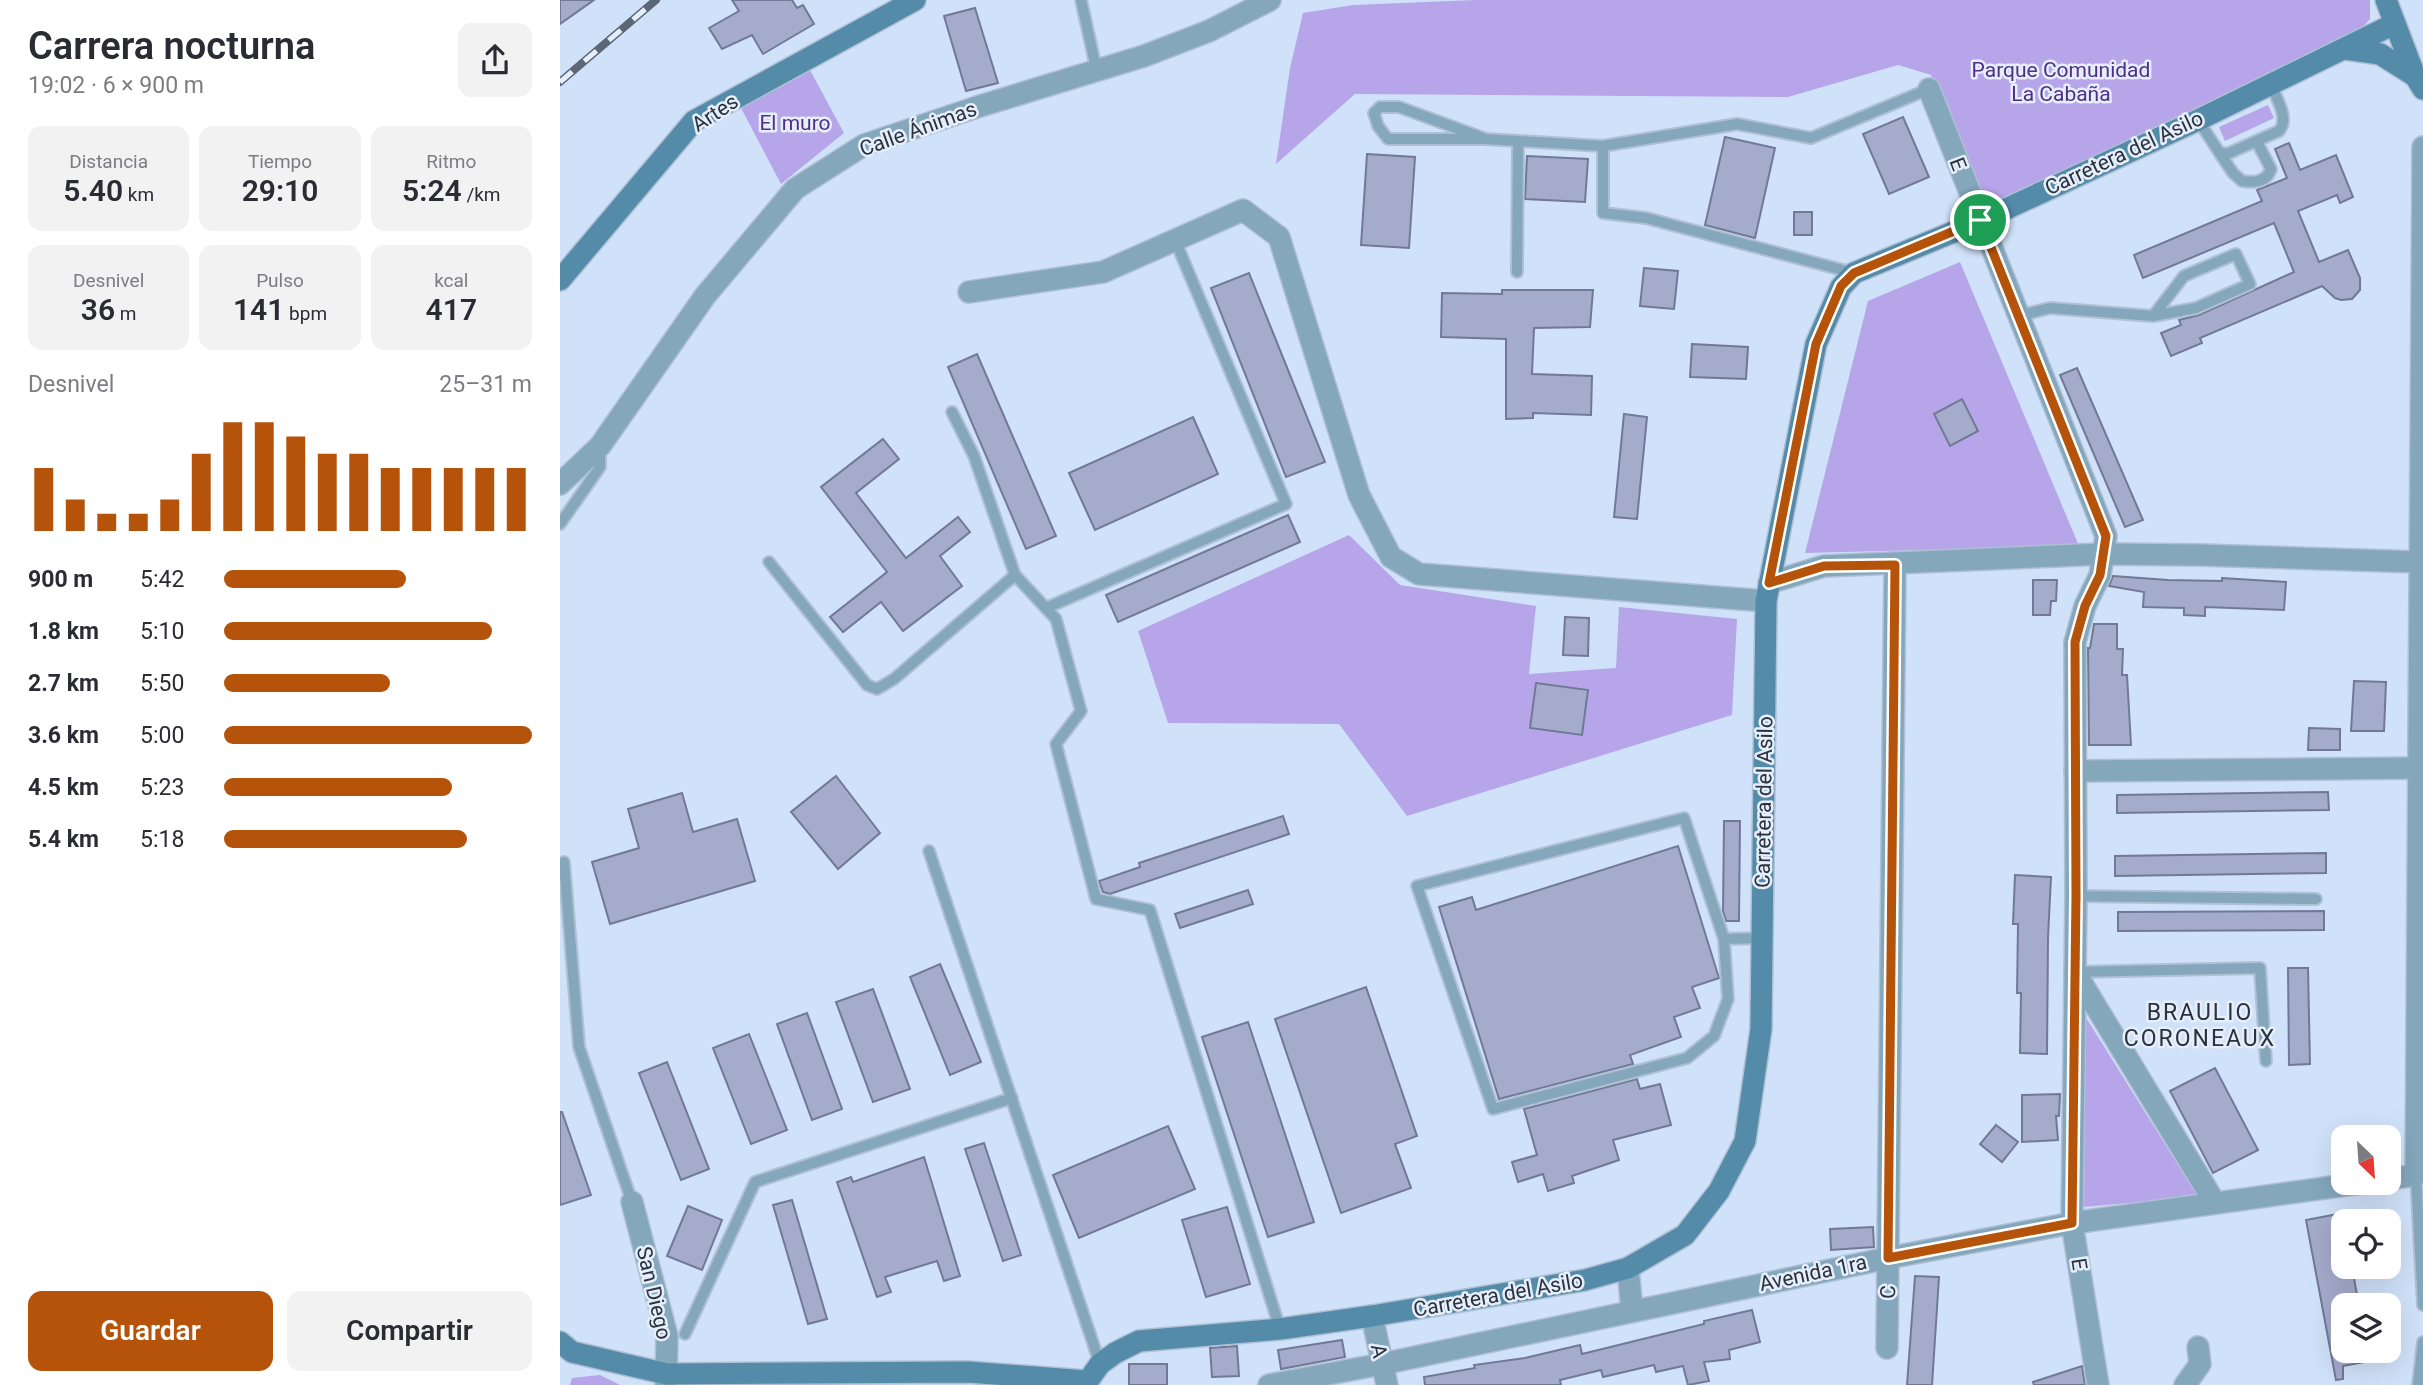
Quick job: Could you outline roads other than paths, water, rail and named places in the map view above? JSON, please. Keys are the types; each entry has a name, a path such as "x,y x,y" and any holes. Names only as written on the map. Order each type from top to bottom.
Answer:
{"street":[{"name":"Artes","path":"560,280 694,121 915,0"},
{"name":"Calle Ánimas","path":"560,484 600,446 705,296 795,189 864,145 977,107 1097,72 1209,30 1270,0"},
{"path":"2368,36 2377,19 2379,0"},
{"path":"2386,0 2419,83"},
{"name":"Carretera del Asilo","path":"1087,1384 1100,1364 1139,1341 1280,1329 1585,1280 1628,1268 1685,1236 1719,1191 1745,1141 1761,1029 1767,592 1816,344 1841,286 1854,273 1980,220 2198,120 2394,24"},
{"path":"2344,49 2380,54 2419,83"},
{"name":"E","path":"1929,89 2106,536 2100,575 2085,606 2075,642 2076,896 2072,1223 2098,1385"},
{"path":"2401,1177 2420,1175 2423,147"},
{"path":"970,292 1103,272 1242,211 1279,237 1359,495 1391,557 1419,575 1767,592 1824,566 2103,554 2420,562"},
{"name":"C","path":"1887,1348 1895,565"},
{"path":"2075,771 2420,768"},
{"path":"2075,972 2215,1203"},
{"name":"Avenida 1ra","path":"1269,1385 2072,1223 2331,1187"},
{"name":"San Diego","path":"632,1202 667,1336 666,1380"},
{"path":"1628,1268 1632,1311"},
{"name":"A","path":"1372,1316 1387,1385"},
{"path":"2185,1385 2200,1364 2198,1347"},
{"path":"564,1355 666,1380 968,1372 1087,1384"}],"lane":[{"path":"1081,0 1097,72"},
{"path":"2220,152 2234,153 2284,126 2271,84"},
{"path":"1486,139 1399,107 1380,107 1374,113 1378,126 1388,139 1486,139 1603,146 1737,124 1811,138 1929,89"},
{"path":"2198,120 2233,173 2242,181 2259,181 2267,177 2271,169 2257,142"},
{"path":"1517,272 1518,142"},
{"path":"1603,146 1603,214 1646,218 1854,273"},
{"path":"1046,608 1286,504 1175,240"},
{"path":"2018,316 2050,309 2153,316 2196,308 2250,284 2236,254 2184,276 2153,316"},
{"path":"952,412 974,456 1015,575 1056,618 1081,711 1056,744 1096,899 1150,910 1280,1329"},
{"name":"Calle Ánimas","path":"560,524 600,467 600,446"},
{"path":"769,562 867,685 877,689 894,679 1015,575"},
{"path":"1684,818 1724,939 1728,999 1714,1036 1687,1058 1493,1109 1417,886 1684,818"},
{"path":"929,851 1100,1364"},
{"path":"564,862 579,1047 632,1202"},
{"path":"2076,896 2316,899"},
{"path":"1724,939 1763,938"},
{"path":"2075,972 2260,968 2266,1061"},
{"path":"685,1334 755,1182 1012,1098"},
{"path":"2420,1175 2423,1305"},
{"path":"2418,1385 2423,1342"}],"railway":[{"path":"560,82 656,0"}],"district":[{"name":"BRAULIO CORONEAUX","path":"2200,1025"}],"park label":[{"name":"Parque Comunidad La Cabaña","path":"2061,82"},
{"name":"El muro","path":"795,123"}]}
